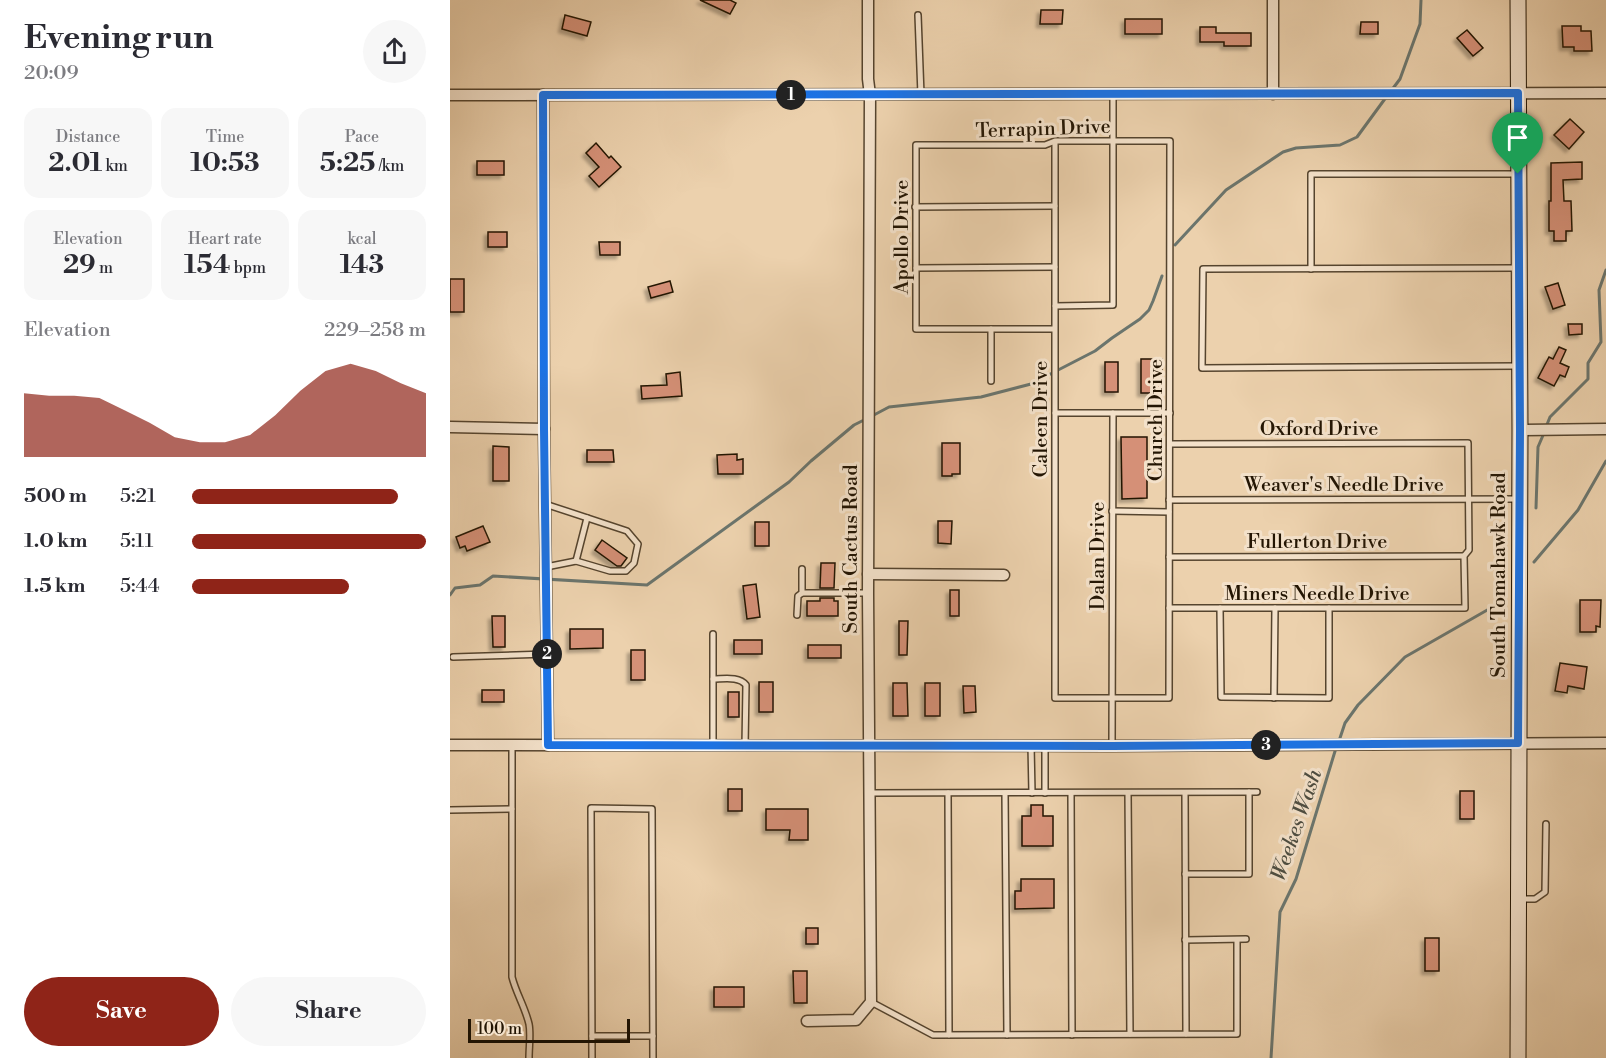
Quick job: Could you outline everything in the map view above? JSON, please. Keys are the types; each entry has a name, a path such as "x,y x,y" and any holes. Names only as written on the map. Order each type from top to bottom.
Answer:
{"main road":[{"name":"South Tomahawk Road","path":"1518,0 1520,430 1518,1058"}],"street":[{"name":"South Cactus Road","path":"868,0 870,95 867,593 870,1002"},
{"path":"1273,0 1273,94"},
{"path":"450,95 1606,93"},
{"path":"543,95 548,745"},
{"path":"450,427 544,429"},
{"path":"1520,430 1606,429"},
{"path":"868,574 1004,575"},
{"path":"450,745 1112,746 1606,743"},
{"path":"807,1021 856,1020 870,1002"}],"lane":[{"path":"918,15 921,95"},
{"path":"1055,306 1113,305 1113,94"},
{"name":"Terrapin Drive","path":"916,145 1045,145 1055,141 1170,141"},
{"name":"Caleen Drive","path":"1055,141 1055,698 1112,698"},
{"name":"Church Drive","path":"1112,698 1169,698 1170,141"},
{"name":"Apollo Drive","path":"916,145 916,328 991,328"},
{"path":"1311,269 1311,174 1518,174"},
{"path":"915,207 1055,206"},
{"path":"916,268 1055,267"},
{"path":"1519,268 1203,269 1202,368 1519,366"},
{"path":"991,381 991,328 1055,329"},
{"path":"1055,413 1170,413"},
{"name":"Dalan Drive","path":"1112,746 1113,413"},
{"name":"Oxford Drive","path":"1170,444 1468,443 1468,499"},
{"path":"1464,556 1469,550 1468,499"},
{"name":"Weaver's Needle Drive","path":"1169,500 1519,499"},
{"path":"545,504 627,531 638,544 634,563 626,571 610,571 576,561 546,567"},
{"path":"1112,511 1169,512"},
{"path":"576,561 588,518"},
{"name":"Fullerton Drive","path":"1169,556 1464,556"},
{"name":"Miners Needle Drive","path":"1169,608 1465,608 1464,556"},
{"path":"802,569 802,593"},
{"path":"797,615 798,596 802,593 867,593"},
{"path":"1220,608 1221,697 1274,698 1329,698 1329,608"},
{"path":"1274,698 1275,608"},
{"path":"713,634 713,746"},
{"path":"453,657 547,654"},
{"path":"713,679 739,679 746,685 745,746"},
{"path":"512,745 512,977 529,1026 529,1058"},
{"path":"1032,745 1032,793"},
{"path":"1045,745 1045,793"},
{"path":"1185,874 1249,874 1249,792"},
{"path":"869,794 1257,792"},
{"path":"948,793 950,1035"},
{"path":"1005,793 1007,1035"},
{"path":"1071,793 1072,1035"},
{"path":"1128,793 1130,1034"},
{"path":"1185,793 1186,1034"},
{"path":"592,1058 591,808 652,809 653,1058"},
{"path":"450,810 512,809"},
{"path":"1518,899 1535,899 1545,892 1546,824"},
{"path":"870,1002 933,1035 1237,1034 1237,939"},
{"path":"1185,940 1246,939"},
{"path":"592,1036 652,1036"}],"building":[{"path":"700,0 730,0 736,3 730,14"},
{"path":"1041,10 1063,10 1062,24 1040,24"},
{"path":"565,15 591,22 587,36 562,29"},
{"path":"1125,19 1162,19 1162,34 1125,34"},
{"path":"1361,22 1378,22 1378,34 1360,34"},
{"path":"1562,26 1581,26 1581,31 1591,31 1592,51 1574,51 1574,47 1563,47"},
{"path":"1200,27 1216,27 1216,33 1251,33 1251,46 1224,46 1224,42 1200,42"},
{"path":"1467,30 1483,48 1473,56 1457,38"},
{"path":"1570,119 1584,132 1569,149 1554,135"},
{"path":"596,143 609,158 611,156 621,167 599,187 589,176 599,167 586,153"},
{"path":"477,161 504,161 504,175 477,175"},
{"path":"1582,162 1582,179 1563,180 1564,201 1571,201 1572,231 1566,231 1566,241 1554,241 1554,231 1549,231 1551,163"},
{"path":"488,232 507,232 507,247 488,247"},
{"path":"599,242 620,242 620,255 600,255"},
{"path":"450,279 464,279 464,312 450,312"},
{"path":"670,281 673,292 651,298 648,287"},
{"path":"1558,283 1565,305 1553,309 1545,287"},
{"path":"1568,324 1582,324 1582,334 1569,335"},
{"path":"1559,347 1566,350 1560,363 1569,367 1565,377 1560,375 1554,386 1538,378 1549,357 1553,359"},
{"path":"1141,359 1162,359 1162,393 1141,393"},
{"path":"1105,362 1118,362 1118,392 1105,392"},
{"path":"680,372 682,396 642,399 641,386 667,385 666,374"},
{"path":"1121,437 1147,437 1147,498 1122,499"},
{"path":"942,443 960,443 960,474 942,476"},
{"path":"493,446 509,447 509,481 493,481"},
{"path":"587,450 613,450 614,462 587,462"},
{"path":"737,454 737,460 743,459 743,474 718,474 717,455"},
{"path":"938,521 952,521 951,544 938,543"},
{"path":"755,522 769,522 769,546 755,546"},
{"path":"483,526 490,542 467,551 465,546 460,548 456,537"},
{"path":"602,540 627,558 621,566 617,566 595,550"},
{"path":"821,563 835,563 834,588 820,588"},
{"path":"756,584 760,617 747,619 743,586"},
{"path":"950,590 959,590 959,616 950,616"},
{"path":"820,598 834,598 834,601 838,601 838,616 807,616 807,601 820,601"},
{"path":"1580,600 1601,600 1600,627 1596,626 1596,632 1580,632"},
{"path":"492,616 505,616 505,647 493,647"},
{"path":"899,621 908,621 907,655 899,655"},
{"path":"570,629 603,629 603,648 570,649"},
{"path":"734,640 762,640 762,654 734,654"},
{"path":"808,645 841,645 841,658 808,658"},
{"path":"631,650 645,650 645,680 631,680"},
{"path":"1560,663 1587,667 1584,689 1568,686 1567,693 1555,691"},
{"path":"759,682 773,682 773,712 759,712"},
{"path":"893,683 907,683 908,716 893,716"},
{"path":"925,683 940,683 940,716 925,716"},
{"path":"963,686 975,686 976,712 964,713"},
{"path":"482,690 504,690 504,702 482,702"},
{"path":"728,692 739,692 739,717 728,717"},
{"path":"728,789 742,789 742,811 728,811"},
{"path":"1460,791 1474,791 1474,819 1460,819"},
{"path":"1031,805 1043,805 1043,816 1053,816 1053,846 1022,846 1022,816 1031,816"},
{"path":"766,809 808,809 808,840 789,840 790,830 766,830"},
{"path":"1021,879 1054,879 1054,908 1015,909 1015,891 1021,891"},
{"path":"806,928 818,928 818,944 806,944"},
{"path":"1425,938 1439,938 1439,971 1425,971"},
{"path":"793,971 807,971 807,1003 794,1003"},
{"path":"714,987 744,987 744,1007 714,1007"}],"waterway":[{"path":"1391,91 1400,79 1420,24 1421,0"},
{"path":"1175,245 1226,190 1283,152 1296,148 1340,145 1357,137 1387,96"},
{"name":"Weekes Wash","path":"1546,427 1550,417 1588,379 1588,363 1601,342 1599,290 1606,270"},
{"path":"872,416 889,407 981,397 1031,384 1095,351 1140,319 1149,310 1162,276"},
{"path":"450,595 455,588 480,585 493,576 647,585 789,482 854,425 866,419"},
{"name":"Weekes Wash","path":"1536,508 1538,447 1544,433"},
{"path":"1534,562 1578,510 1606,461"},
{"name":"Weekes Wash","path":"1339,741 1345,723 1358,705 1405,657 1496,605"},
{"name":"Weekes Wash","path":"1271,1058 1280,912 1296,879 1336,748"}],"route":[{"path":"1518,93 1518,174 1520,430 1518,743 1112,746 548,745 543,95 1518,93"}]}
